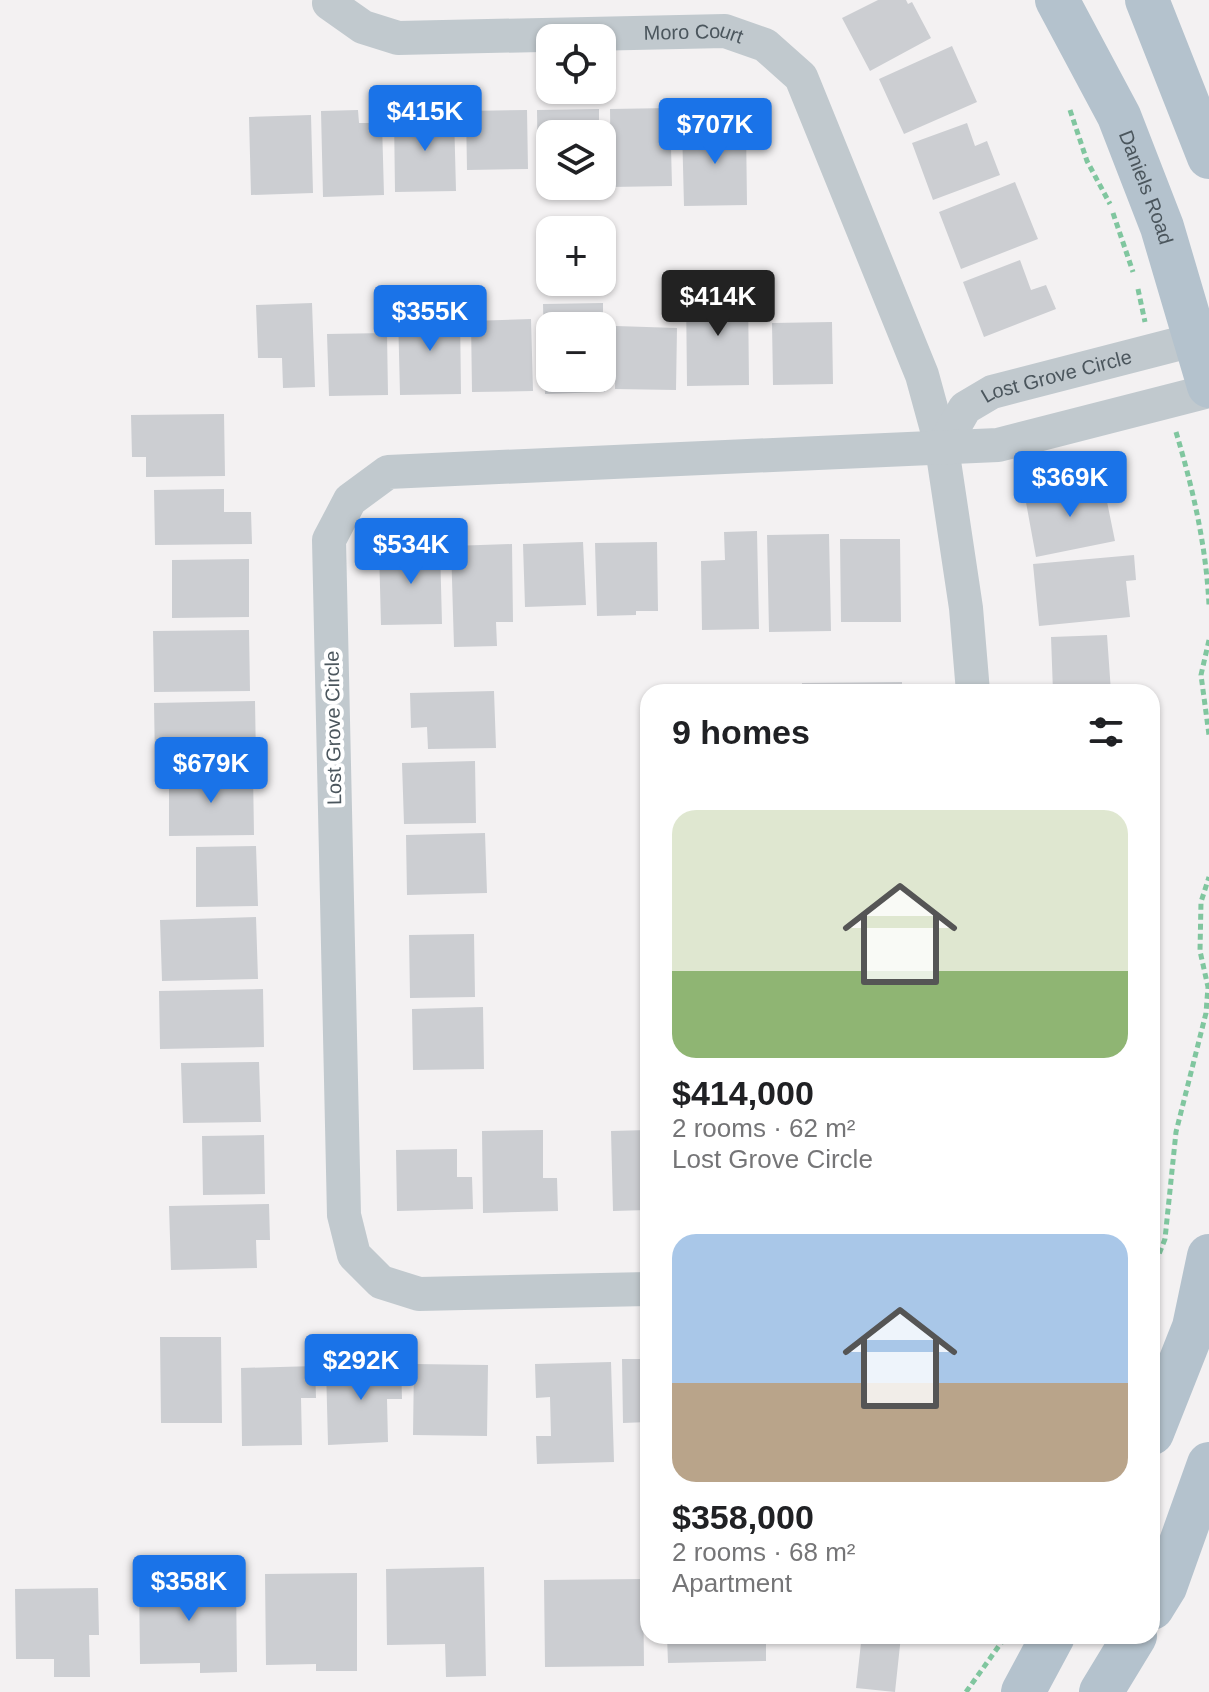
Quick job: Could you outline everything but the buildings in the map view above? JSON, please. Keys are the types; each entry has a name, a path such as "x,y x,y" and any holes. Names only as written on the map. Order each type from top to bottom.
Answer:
{"main road":[{"name":"Daniels Road","path":"1057,0 1119,116 1203,337 1209,388"},
{"path":"1147,0 1209,157"},
{"path":"1160,1416 1201,1330 1209,1256"},
{"path":"1160,1595 1209,1464"},
{"path":"1023,1692 1049,1644"},
{"path":"1101,1692 1130,1644"}],"street":[{"name":"Moro Court","path":"329,3 363,27 398,38 725,31 765,45 801,77 922,375 942,448"},
{"name":"Lost Grove Circle","path":"942,448 965,408 992,392 1203,337"},
{"name":"Lost Grove Circle","path":"640,1289 419,1294 381,1282 354,1255 344,1215 329,540 350,500 388,472 998,445 1209,388"},
{"path":"942,448 966,608 972,684"}],"path":[{"path":"1067,99 1087,161 1110,205 1139,290 1153,350"},
{"path":"1168,401 1194,495 1207,570 1209,605"},
{"path":"1209,640 1201,675 1209,735"},
{"path":"1160,1252 1165,1239 1176,1132 1206,1013 1208,987 1200,939 1201,902 1209,877"},
{"path":"966,1692 1000,1644"}]}
